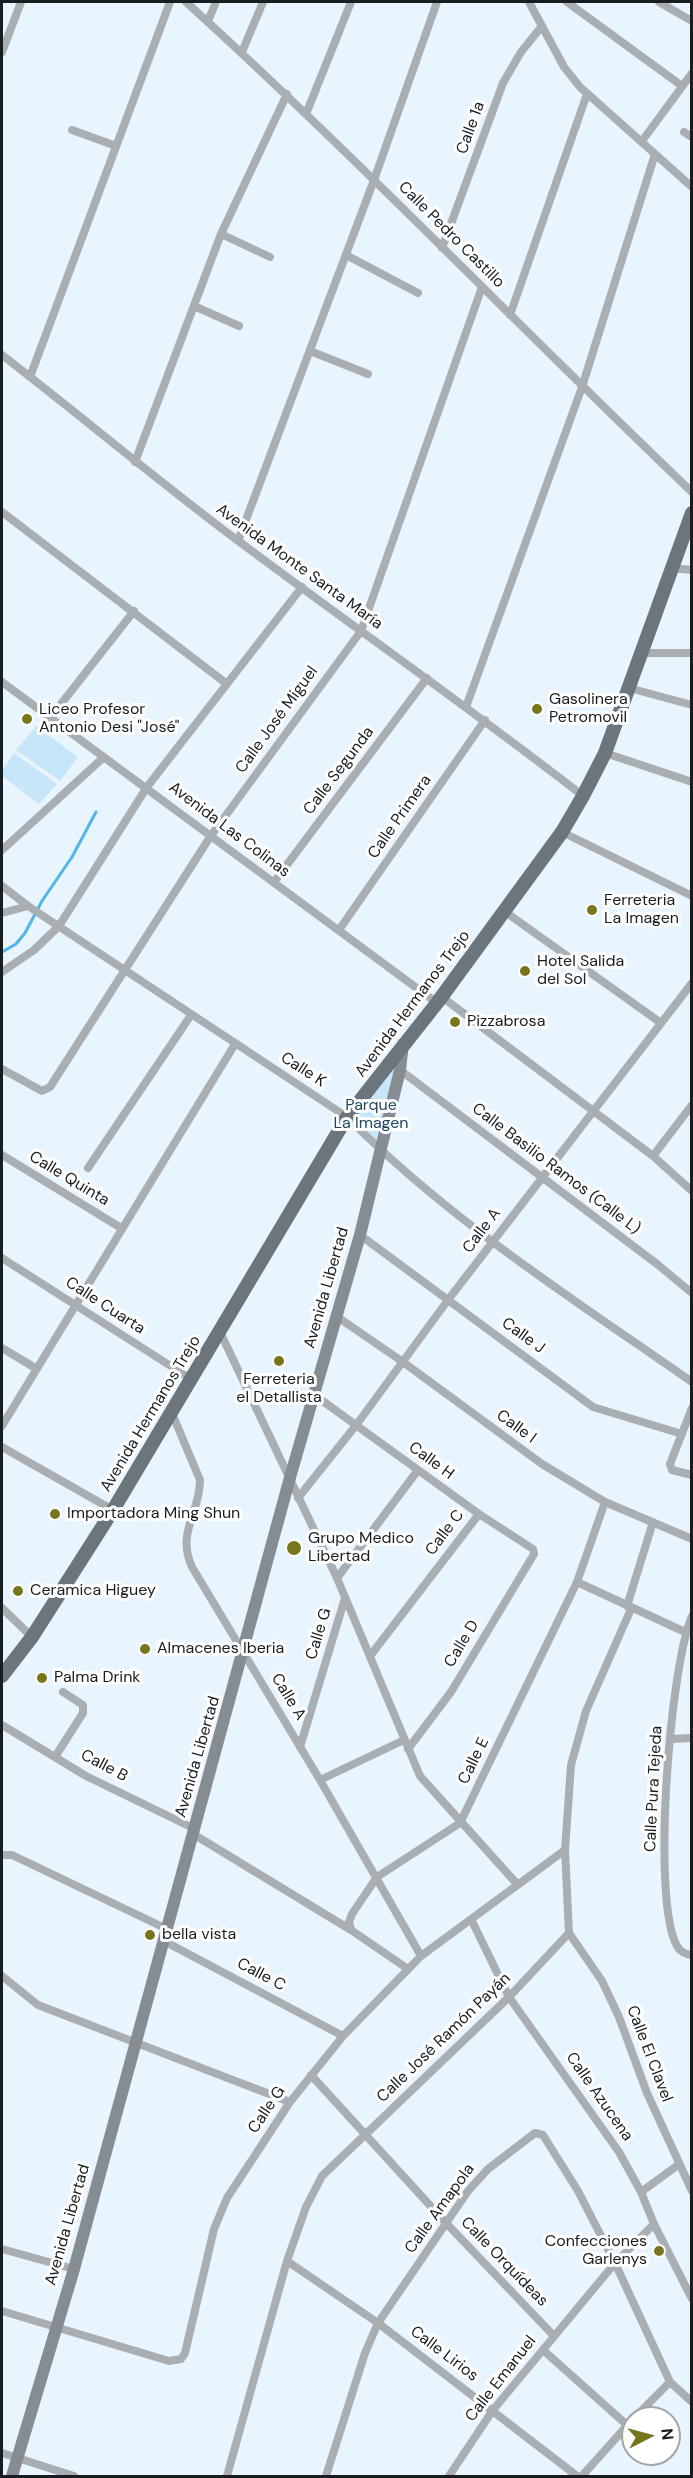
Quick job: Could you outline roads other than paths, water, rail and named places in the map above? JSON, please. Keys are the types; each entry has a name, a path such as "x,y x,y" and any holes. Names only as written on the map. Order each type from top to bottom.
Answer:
{"main road":[{"name":"Avenida Hermanos Trejo","path":"2,1676 32,1637 113,1510 347,1117 440,1000 562,832 605,753 672,568 685,544 692,513"}],"street":[{"path":"2,52 21,2"},
{"path":"30,377 170,2"},
{"name":"Calle Pedro Castillo","path":"186,2 287,94 582,387 692,492"},
{"path":"208,21 216,2"},
{"path":"242,52 263,2"},
{"path":"306,114 351,2"},
{"path":"238,541 374,180 437,2"},
{"path":"529,2 564,68 587,94 692,187"},
{"path":"567,2 682,86"},
{"path":"659,2 692,21"},
{"name":"Calle 1a","path":"442,248 503,83 521,52 543,26"},
{"path":"642,141 692,73"},
{"path":"135,462 221,234 287,94"},
{"path":"510,315 587,94"},
{"path":"72,130 116,146"},
{"path":"466,707 582,387 655,154"},
{"path":"221,234 270,257"},
{"path":"346,255 418,293"},
{"name":"Calle José Miguel","path":"2,1069 42,1091 50,1087 210,837 361,631 482,287"},
{"path":"194,306 239,326"},
{"path":"310,351 368,374"},
{"name":"Avenida Monte Santa María","path":"2,355 238,541 485,720 583,796"},
{"path":"2,512 227,684"},
{"path":"672,568 692,570"},
{"path":"2,972 34,950 59,926 147,788 302,586"},
{"path":"50,718 134,611"},
{"path":"642,653 692,653"},
{"name":"Calle Segunda","path":"274,882 427,678"},
{"name":"Avenida Las Colinas","path":"2,682 210,837 591,1110 652,1156 692,1191"},
{"path":"629,688 692,705"},
{"name":"Calle Primera","path":"339,930 485,720"},
{"path":"605,753 692,782"},
{"path":"2,850 104,757"},
{"path":"562,832 692,896"},
{"name":"Calle K","path":"2,886 30,908 347,1117 381,1151 492,1242 692,1382"},
{"path":"2,913 30,908"},
{"path":"504,910 661,1023"},
{"name":"Calle A","path":"298,1498 357,1425 447,1300 591,1110 692,983"},
{"path":"88,1168 191,1015"},
{"path":"2,1426 235,1044"},
{"name":"Avenida Libertad","path":"12,2476 74,2269 313,1394 360,1234 400,1070 404,1044"},
{"name":"Calle Basilio Ramos (Calle L)","path":"400,1070 657,1264 692,1293"},
{"path":"652,1156 692,1105"},
{"name":"Calle Quinta","path":"2,1155 121,1228"},
{"name":"Calle J","path":"360,1234 593,1407 682,1434"},
{"name":"Calle Cuarta","path":"2,1258 191,1380"},
{"name":"Calle I","path":"336,1316 542,1464 605,1502 692,1539"},
{"path":"220,1332 337,1578 420,1776 517,1884"},
{"path":"2,1348 37,1369"},
{"name":"Calle H","path":"313,1394 479,1514 533,1549"},
{"path":"692,1408 670,1464 672,1470 677,1473 692,1475"},
{"name":"Calle A","path":"171,1411 200,1480 200,1489 187,1531 186,1554 377,1877 421,1956"},
{"path":"2,1447 113,1510"},
{"path":"337,1578 418,1470"},
{"name":"Calle E","path":"460,1823 577,1582 605,1502"},
{"name":"Calle C","path":"370,1656 479,1514"},
{"path":"569,1934 565,1850 571,1765 586,1711 629,1607 653,1522"},
{"name":"Calle D","path":"408,1749 451,1692 534,1554 533,1549"},
{"path":"577,1582 629,1607 688,1629"},
{"name":"Calle G","path":"300,1747 345,1598"},
{"path":"2,1608 32,1637"},
{"name":"Calle Pura Tejeda","path":"692,1616 676,1674 664,1845 666,1903 676,1945 681,1952 692,1954"},
{"path":"55,1757 83,1713 81,1702 63,1692"},
{"name":"Calle B","path":"2,1725 86,1776 194,1831 351,1930"},
{"path":"671,1739 692,1738"},
{"path":"320,1780 404,1740"},
{"path":"408,1969 351,1930 349,1922 377,1877 460,1823"},
{"name":"Calle G","path":"56,2326 169,2361 181,2359 185,2353 214,2229 227,2198 290,2102 343,2037 421,1956 565,1850"},
{"name":"Calle C","path":"2,1855 12,1855 165,1935 343,2037"},
{"name":"Calle Azucena","path":"471,1919 509,1997 619,2152 641,2192 654,2224 692,2299"},
{"name":"Calle José Ramón Payán","path":"227,2476 287,2261 306,2207 322,2176 509,1997 569,1934"},
{"name":"Calle El Clavel","path":"569,1934 602,1981 619,2017 647,2093 678,2165 692,2191"},
{"path":"2,1976 38,2005 290,2102"},
{"name":"Calle Orquídeas","path":"311,2075 446,2223 554,2336"},
{"name":"Calle Amapola","path":"326,2476 365,2352 378,2323 468,2191 488,2169 535,2133 543,2135 579,2191 670,2382 692,2402"},
{"path":"641,2192 678,2165"},
{"name":"Calle Emanuel","path":"449,2476 493,2410 615,2263 654,2224"},
{"path":"2,2249 74,2269"},
{"name":"Calle Lirios","path":"287,2261 378,2323 577,2476"},
{"path":"2,2311 56,2326"},
{"path":"543,2350 621,2412"},
{"path":"647,2406 670,2382"},
{"path":"582,2476 621,2433"},
{"path":"2,2452 74,2476"}],"waterway":[{"path":"2,952 16,944 25,933 42,901 72,857 96,812"}],"place":[{"name":"Gasolinera Petromovil","path":"537,709"},
{"name":"Liceo Profesor Antonio Desi \"José\"","path":"27,719"},
{"name":"Ferreteria La Imagen","path":"592,910"},
{"name":"Hotel Salida del Sol","path":"525,971"},
{"name":"Pizzabrosa","path":"455,1022"},
{"name":"Ferreteria el Detallista","path":"279,1361"},
{"name":"Importadora Ming Shun","path":"55,1514"},
{"name":"Grupo Medico Libertad","path":"294,1548"},
{"name":"Ceramica Higuey","path":"18,1591"},
{"name":"Almacenes Iberia","path":"145,1649"},
{"name":"Palma Drink","path":"42,1678"},
{"name":"bella vista","path":"150,1935"},
{"name":"Confecciones Garlenys","path":"659,2251"}],"park label":[{"name":"Parque La Imagen","path":"371,1115"}]}
